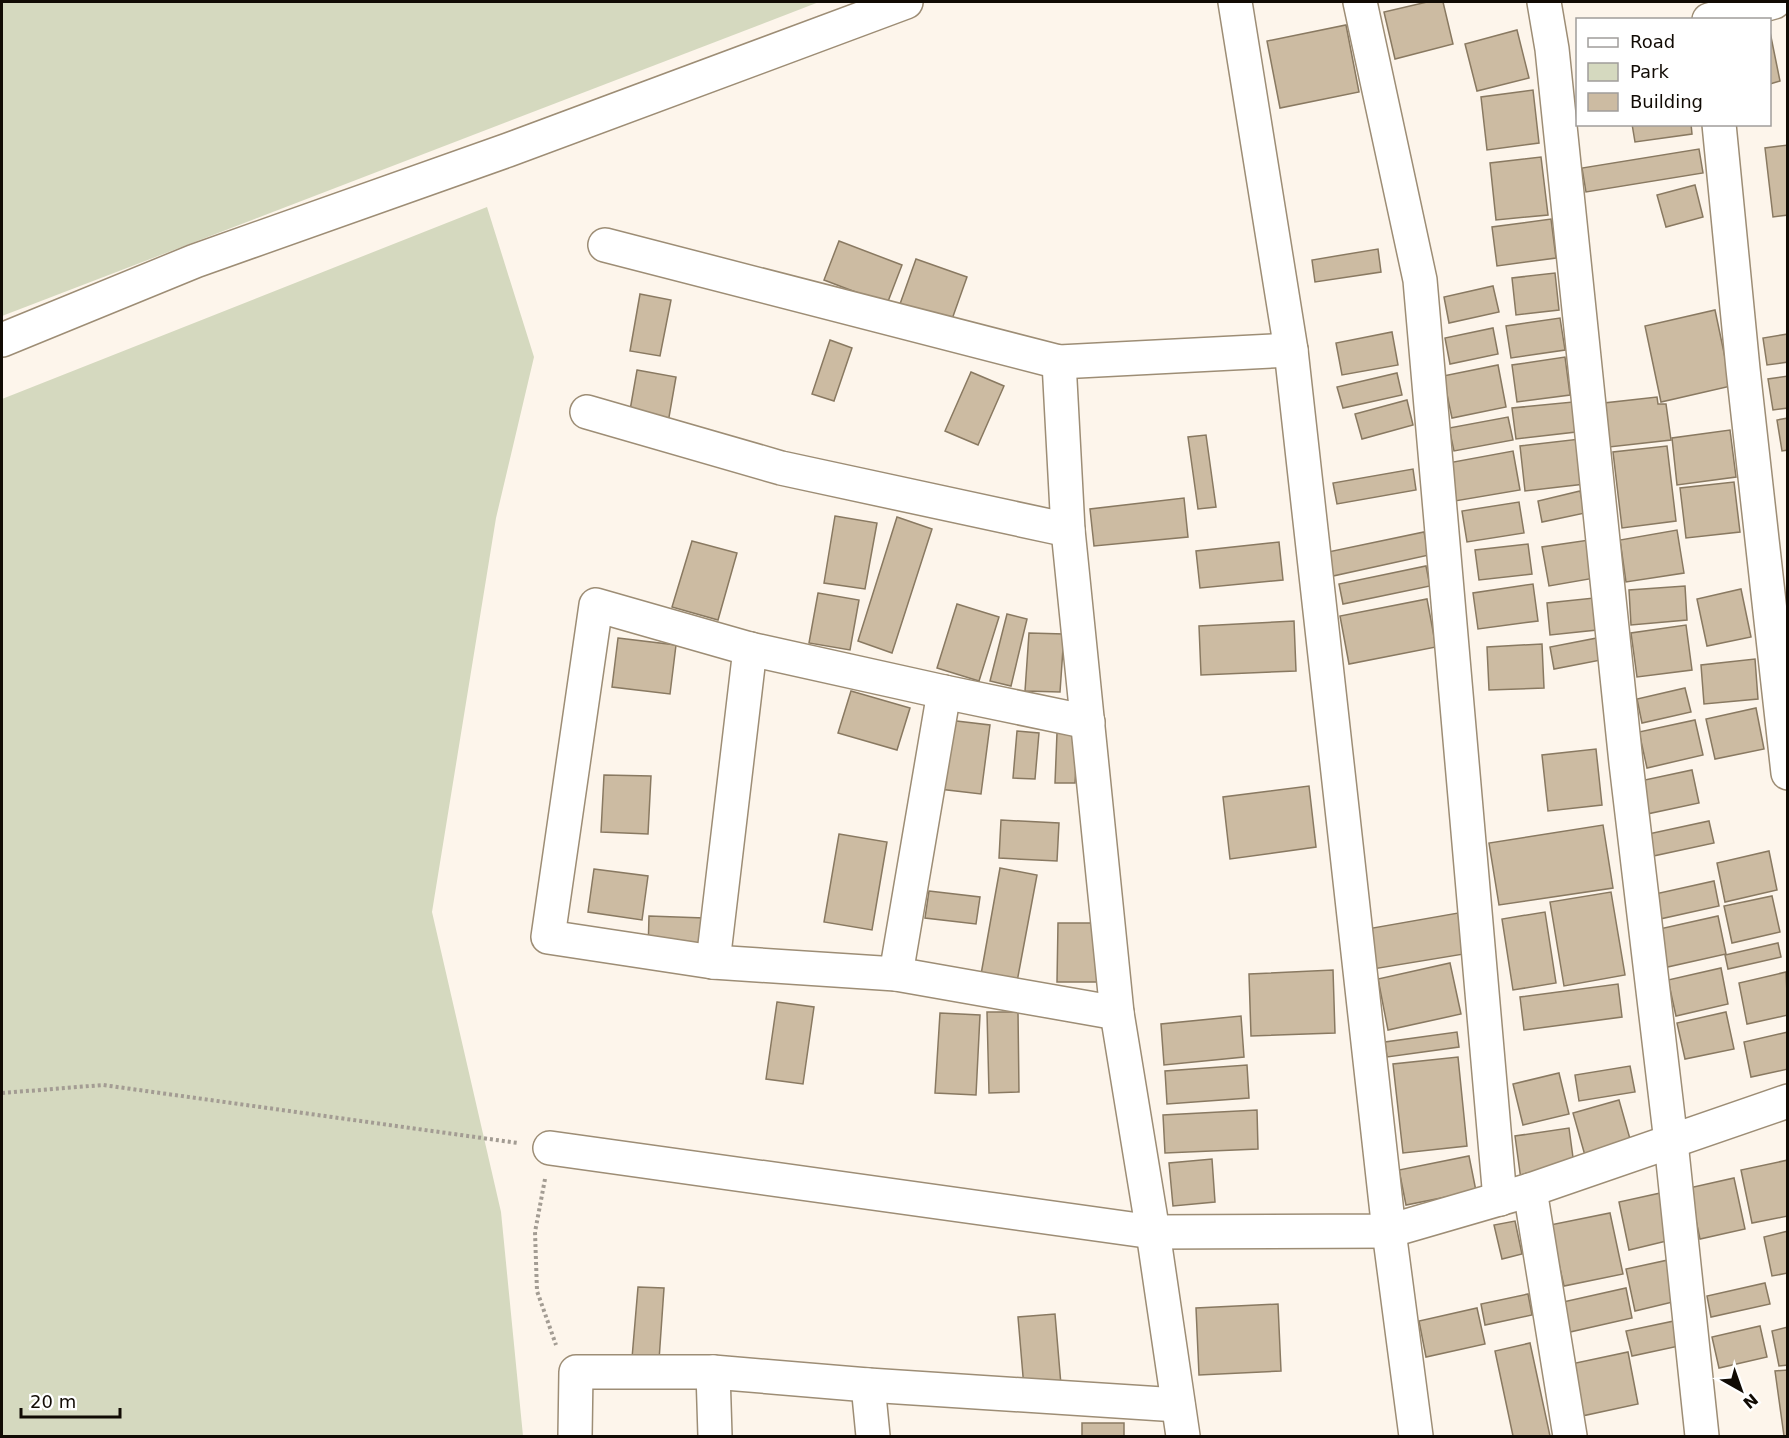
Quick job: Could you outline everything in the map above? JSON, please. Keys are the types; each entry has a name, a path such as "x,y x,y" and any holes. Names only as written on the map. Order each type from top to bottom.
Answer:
{"street":[{"path":"2,340 195,261 508,150 906,2"},
{"path":"1235,2 1291,351 1389,1231 1416,1437"},
{"path":"1360,2 1420,280 1515,1195 1570,1437"},
{"path":"1544,2 1552,49 1626,763 1671,1142 1702,1437"},
{"path":"1716,18 1774,2"},
{"path":"1719,126 1743,369 1788,772"},
{"path":"605,245 1059,362 1291,351"},
{"path":"575,1437 576,1372 712,1372 868,1385 1181,1421 1117,1012 1068,530 1059,362"},
{"path":"587,412 782,468 1068,530"},
{"path":"1088,722 750,649 596,605 548,937 713,962 896,974 1117,1012"},
{"path":"713,962 750,649"},
{"path":"896,974 944,692"},
{"path":"550,1148 1153,1232 1389,1231 1515,1195 1788,1101"},
{"path":"712,1372 715,1437"},
{"path":"868,1385 873,1437"}],"path":[{"path":"2,1093 103,1085 550,1148 535,1232 537,1291 556,1344 576,1372"}],"green space":[{"path":"2,2 819,2 2,316"},
{"path":"487,207 534,357 496,518 432,912 501,1212 523,1436 2,1436 2,399"}],"building":[{"path":"1427,2 1443,2 1453,44 1395,59 1384,12"},
{"path":"1346,25 1359,92 1280,108 1267,41"},
{"path":"1517,30 1529,78 1477,91 1465,44"},
{"path":"1771,37 1780,81 1771,84"},
{"path":"1533,90 1539,143 1487,150 1481,97"},
{"path":"1632,126 1691,126 1692,134 1635,142"},
{"path":"1788,145 1788,215 1773,217 1765,148"},
{"path":"1699,149 1703,173 1586,192 1582,168"},
{"path":"1541,157 1548,215 1496,220 1490,163"},
{"path":"1695,185 1703,217 1666,227 1657,195"},
{"path":"1551,219 1556,258 1497,266 1492,227"},
{"path":"839,241 902,265 887,304 824,280"},
{"path":"1378,249 1381,272 1315,282 1312,260"},
{"path":"916,259 967,277 951,322 900,304"},
{"path":"1555,273 1559,310 1516,315 1512,278"},
{"path":"1493,286 1499,312 1449,323 1444,297"},
{"path":"640,294 671,300 660,356 630,351"},
{"path":"1715,310 1731,386 1661,402 1645,326"},
{"path":"1560,318 1565,350 1511,358 1506,326"},
{"path":"1493,328 1498,354 1450,364 1445,338"},
{"path":"1392,332 1398,365 1342,375 1336,343"},
{"path":"1788,334 1788,362 1767,365 1763,338"},
{"path":"830,340 852,348 834,401 812,394"},
{"path":"1565,357 1570,395 1517,402 1512,365"},
{"path":"1498,365 1506,407 1452,418 1443,376"},
{"path":"637,370 676,377 668,423 629,416"},
{"path":"971,372 1004,386 978,445 945,431"},
{"path":"1397,373 1402,395 1343,408 1337,387"},
{"path":"1788,376 1788,408 1773,410 1768,379"},
{"path":"1657,397 1658,404 1666,404 1671,440 1609,447 1604,403"},
{"path":"1407,400 1413,425 1362,439 1355,414"},
{"path":"1573,402 1576,432 1516,439 1512,408"},
{"path":"1508,417 1513,440 1454,451 1449,428"},
{"path":"1788,418 1788,450 1782,451 1777,420"},
{"path":"1730,430 1736,477 1677,485 1672,438"},
{"path":"1206,435 1216,507 1198,509 1188,437"},
{"path":"1580,439 1585,484 1525,491 1520,446"},
{"path":"1667,446 1676,521 1622,528 1613,452"},
{"path":"1513,451 1520,490 1455,501 1448,463"},
{"path":"1413,469 1416,490 1337,504 1333,483"},
{"path":"1734,482 1740,532 1686,538 1680,488"},
{"path":"1580,491 1585,513 1542,522 1538,501"},
{"path":"1184,498 1188,537 1094,546 1090,509"},
{"path":"1519,502 1524,533 1467,542 1462,511"},
{"path":"835,516 877,523 865,589 824,583"},
{"path":"897,517 932,529 892,653 858,641"},
{"path":"1677,530 1684,573 1626,582 1620,540"},
{"path":"1424,532 1429,555 1333,576 1328,552"},
{"path":"1589,540 1595,578 1549,586 1542,547"},
{"path":"692,541 737,553 718,620 672,607"},
{"path":"1279,542 1283,580 1200,588 1196,551"},
{"path":"1528,544 1532,574 1479,580 1475,550"},
{"path":"1426,566 1430,586 1343,604 1339,584"},
{"path":"1533,584 1538,621 1478,629 1473,593"},
{"path":"1685,586 1687,620 1631,625 1629,590"},
{"path":"1741,589 1751,637 1707,646 1697,599"},
{"path":"818,593 859,600 850,650 809,643"},
{"path":"1594,598 1597,630 1550,635 1547,603"},
{"path":"1427,599 1436,647 1349,664 1340,616"},
{"path":"957,604 999,617 979,681 937,668"},
{"path":"1007,614 1027,619 1011,686 990,681"},
{"path":"1294,621 1296,671 1201,675 1199,626"},
{"path":"1686,625 1692,670 1637,677 1631,633"},
{"path":"1029,633 1064,634 1060,692 1025,691"},
{"path":"618,638 676,645 670,694 612,687"},
{"path":"1597,638 1601,660 1554,669 1550,647"},
{"path":"1542,644 1544,688 1489,690 1487,647"},
{"path":"1755,659 1758,699 1704,704 1701,665"},
{"path":"1685,688 1691,712 1642,723 1637,699"},
{"path":"851,691 910,708 897,750 838,733"},
{"path":"1756,708 1764,749 1715,759 1706,719"},
{"path":"948,720 990,725 981,794 939,789"},
{"path":"1695,720 1703,755 1647,768 1639,732"},
{"path":"1017,731 1039,733 1035,779 1013,778"},
{"path":"1057,733 1078,734 1075,783 1055,783"},
{"path":"1596,749 1602,805 1548,811 1542,755"},
{"path":"1692,770 1699,803 1647,814 1640,781"},
{"path":"604,775 651,776 648,834 601,832"},
{"path":"1309,786 1316,847 1230,859 1223,797"},
{"path":"1001,820 1059,823 1057,861 999,858"},
{"path":"1709,821 1714,843 1644,858 1639,836"},
{"path":"1603,825 1613,888 1499,905 1489,843"},
{"path":"839,834 887,842 872,930 824,922"},
{"path":"1769,851 1777,890 1725,902 1717,863"},
{"path":"1000,868 1037,875 1016,987 980,980"},
{"path":"594,869 648,876 642,920 588,912"},
{"path":"1714,881 1719,906 1660,919 1655,894"},
{"path":"929,891 980,897 976,924 925,918"},
{"path":"1611,892 1625,975 1564,986 1550,902"},
{"path":"1772,896 1780,932 1732,943 1724,906"},
{"path":"1545,912 1556,983 1513,990 1502,919"},
{"path":"1458,913 1464,954 1373,969 1367,929"},
{"path":"649,916 704,918 702,954 648,952"},
{"path":"1718,916 1726,954 1663,968 1655,930"},
{"path":"1058,923 1105,923 1105,982 1057,982"},
{"path":"1778,943 1781,957 1728,969 1725,955"},
{"path":"1450,963 1461,1014 1388,1030 1378,979"},
{"path":"1721,968 1728,1004 1676,1016 1668,980"},
{"path":"1333,970 1335,1033 1251,1036 1249,974"},
{"path":"1786,972 1788,1015 1747,1024 1739,983"},
{"path":"1618,984 1622,1017 1524,1030 1520,997"},
{"path":"777,1002 814,1007 803,1084 766,1079"},
{"path":"987,1012 1018,1012 1019,1092 989,1093"},
{"path":"1726,1012 1734,1049 1685,1059 1677,1023"},
{"path":"940,1013 980,1015 976,1095 935,1093"},
{"path":"1241,1016 1244,1057 1164,1065 1161,1024"},
{"path":"1457,1032 1459,1047 1387,1057 1385,1042"},
{"path":"1788,1032 1788,1069 1751,1077 1744,1042"},
{"path":"1458,1057 1467,1146 1403,1153 1393,1064"},
{"path":"1247,1065 1249,1098 1167,1104 1165,1071"},
{"path":"1630,1066 1635,1092 1579,1101 1575,1075"},
{"path":"1559,1073 1569,1114 1523,1125 1513,1084"},
{"path":"1619,1100 1632,1146 1586,1159 1573,1113"},
{"path":"1257,1110 1258,1149 1165,1153 1163,1115"},
{"path":"1569,1128 1575,1172 1521,1180 1515,1136"},
{"path":"1469,1156 1476,1191 1406,1205 1399,1170"},
{"path":"1212,1159 1215,1202 1173,1206 1169,1163"},
{"path":"1788,1160 1788,1216 1752,1223 1741,1170"},
{"path":"1734,1178 1745,1229 1700,1239 1689,1188"},
{"path":"1665,1192 1675,1239 1629,1250 1619,1202"},
{"path":"1610,1213 1623,1274 1564,1286 1550,1225"},
{"path":"1515,1221 1522,1254 1502,1259 1494,1225"},
{"path":"1788,1231 1788,1273 1772,1276 1764,1237"},
{"path":"1668,1260 1677,1301 1635,1311 1626,1269"},
{"path":"1765,1283 1770,1304 1711,1317 1707,1296"},
{"path":"638,1287 664,1288 659,1360 632,1358"},
{"path":"1626,1288 1632,1318 1570,1332 1563,1302"},
{"path":"1528,1294 1532,1315 1485,1325 1481,1304"},
{"path":"1278,1304 1281,1371 1199,1375 1196,1308"},
{"path":"1477,1308 1485,1344 1426,1357 1419,1321"},
{"path":"1055,1314 1061,1385 1024,1388 1018,1317"},
{"path":"1674,1321 1679,1346 1632,1356 1626,1331"},
{"path":"1760,1326 1767,1357 1719,1368 1712,1337"},
{"path":"1788,1327 1788,1365 1779,1366 1772,1331"},
{"path":"1530,1343 1550,1436 1513,1436 1495,1351"},
{"path":"1628,1352 1638,1404 1582,1416 1571,1364"},
{"path":"1788,1370 1788,1436 1784,1436 1775,1371"},
{"path":"1082,1423 1124,1423 1124,1436 1082,1436"}]}
